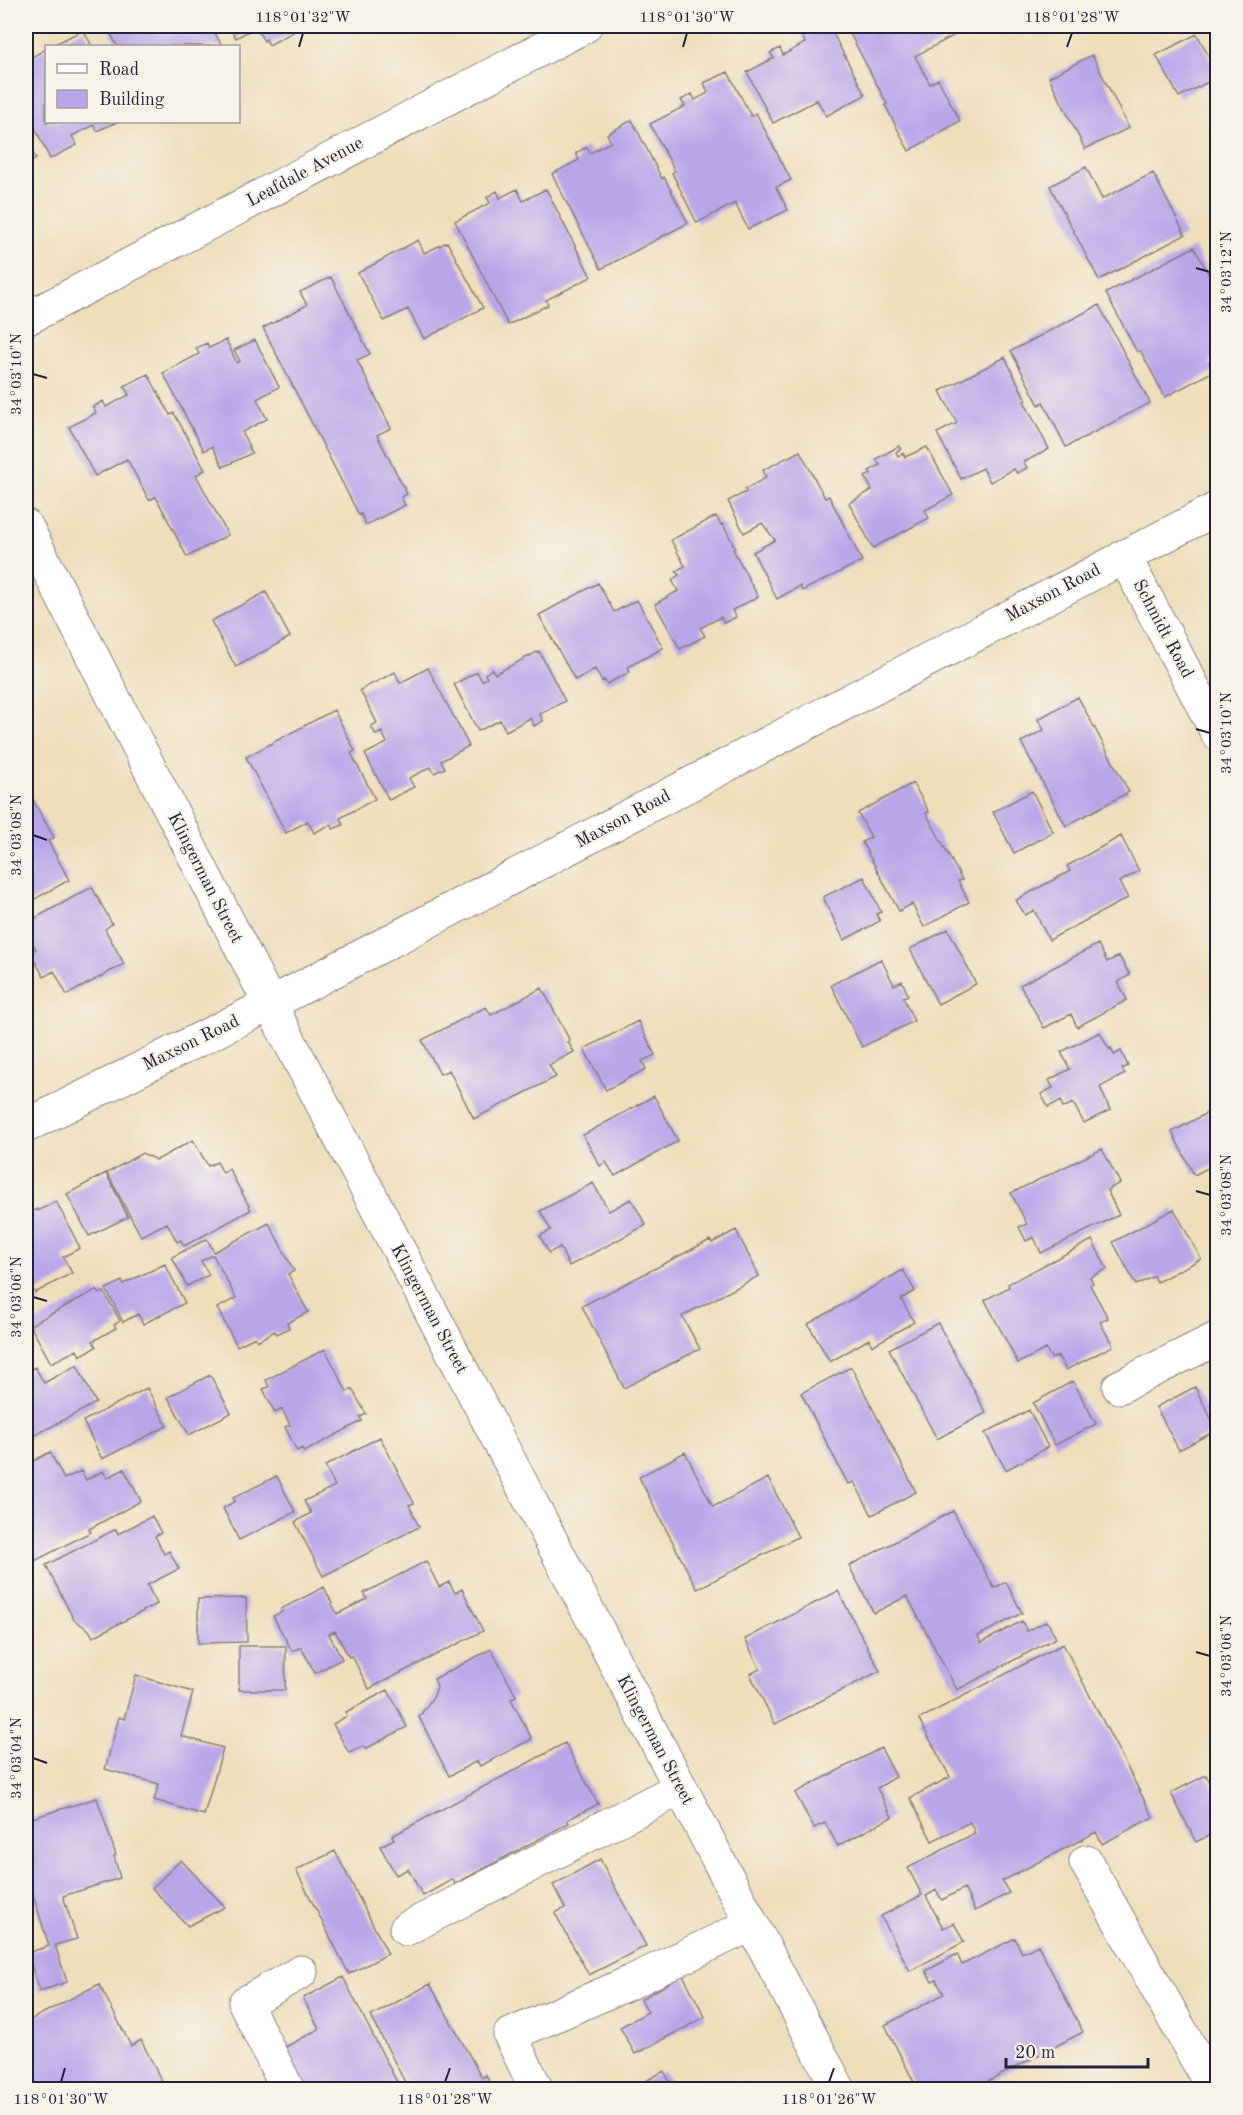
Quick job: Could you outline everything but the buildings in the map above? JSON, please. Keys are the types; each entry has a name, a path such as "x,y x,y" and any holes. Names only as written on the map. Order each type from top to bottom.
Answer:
{"street":[{"name":"Leafdale Avenue","path":"26,319 585,26"},
{"name":"Maxson Road","path":"26,1125 270,1004 1218,508"},
{"name":"Klingerman Street","path":"26,526 270,1004 838,2090"},
{"name":"Schmidt Road","path":"1124,556 1218,734"},
{"path":"1119,1387 1218,1338"},
{"path":"406,1929 680,1788"},
{"path":"1086,1862 1214,2090"},
{"path":"537,2090 510,2035 631,1982 752,1924"},
{"path":"288,2090 245,2002 301,1972"}]}
